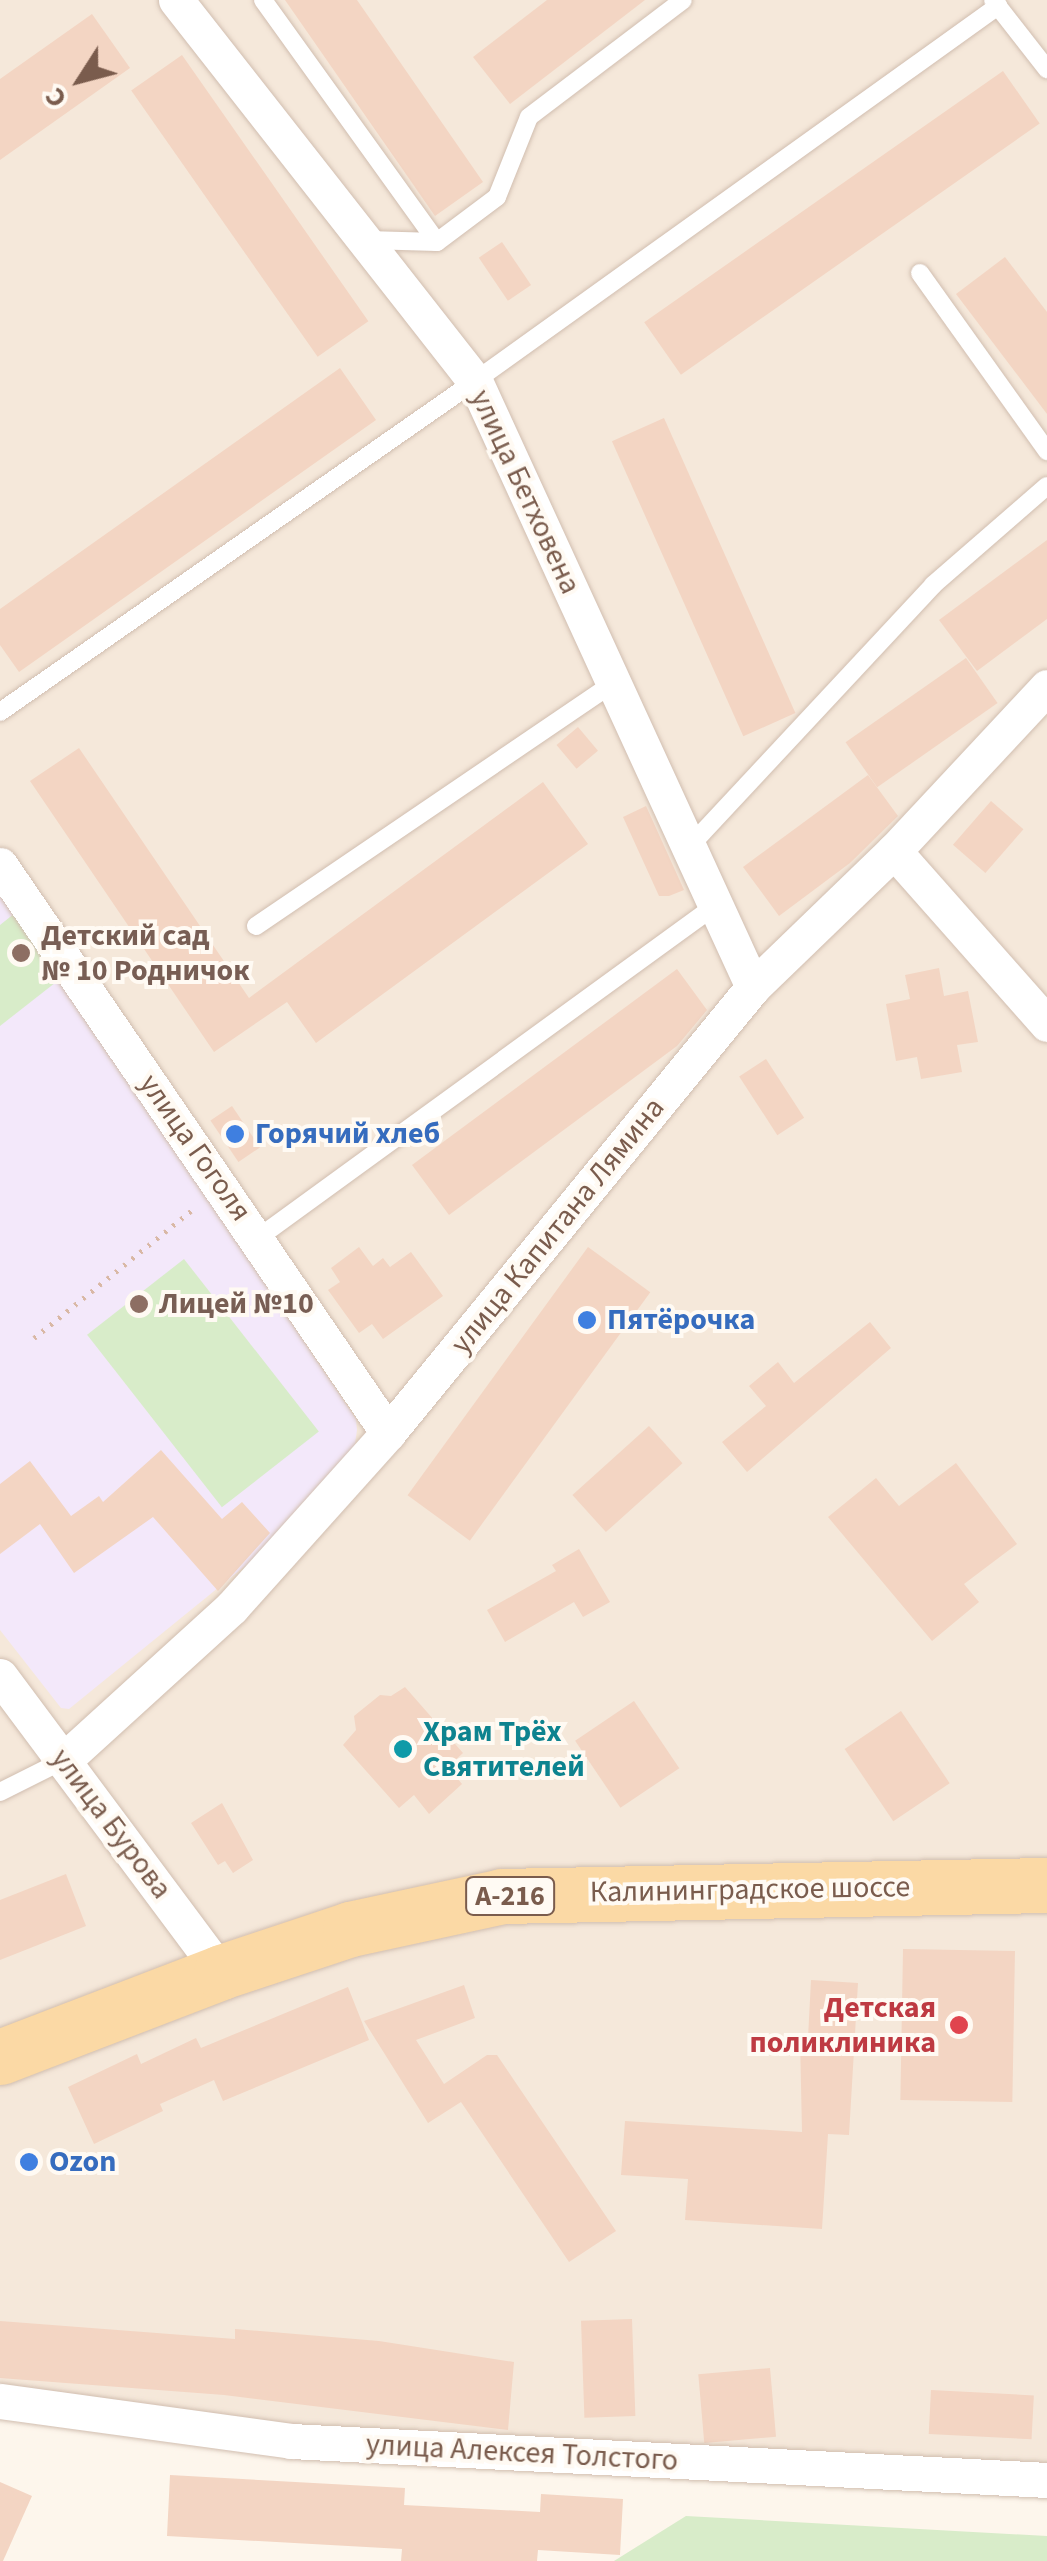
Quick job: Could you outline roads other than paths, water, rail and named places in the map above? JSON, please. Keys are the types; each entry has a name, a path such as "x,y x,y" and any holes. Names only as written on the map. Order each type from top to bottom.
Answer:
{"main road":[{"name":"Калининградское шоссе","path":"0,2057 221,1972 350,1929 502,1896 1047,1885"}],"street":[{"name":"улица Бетховена","path":"176,0 475,381 754,987"},
{"name":"улица Капитана Лямина","path":"64,1760 232,1607 388,1433 754,987 894,851 1047,687"},
{"path":"894,851 1047,1024"},
{"name":"улица Гоголя","path":"0,865 388,1433"},
{"name":"улица Бурова","path":"0,1676 221,1972"},
{"name":"улица Алексея Толстого","path":"0,2400 291,2442 1047,2480"}],"lane":[{"path":"263,0 437,242"},
{"path":"364,240 437,242 497,197 529,117 683,0"},
{"path":"0,712 475,381 996,3 1047,69"},
{"path":"920,273 1047,452"},
{"path":"688,847 933,585 1047,486"},
{"path":"256,926 613,683"},
{"path":"258,1238 716,904"},
{"path":"0,1792 64,1760"}],"place":[{"name":"Детский сад № 10 Родничок","path":"21,953"},
{"name":"Горячий хлеб","path":"235,1134"},
{"name":"Лицей №10","path":"139,1304"},
{"name":"Пятёрочка","path":"587,1320"},
{"name":"Храм Трёх Святителей","path":"403,1749"},
{"name":"Детская поликлиника","path":"959,2025"},
{"name":"Ozon","path":"29,2162"}]}
